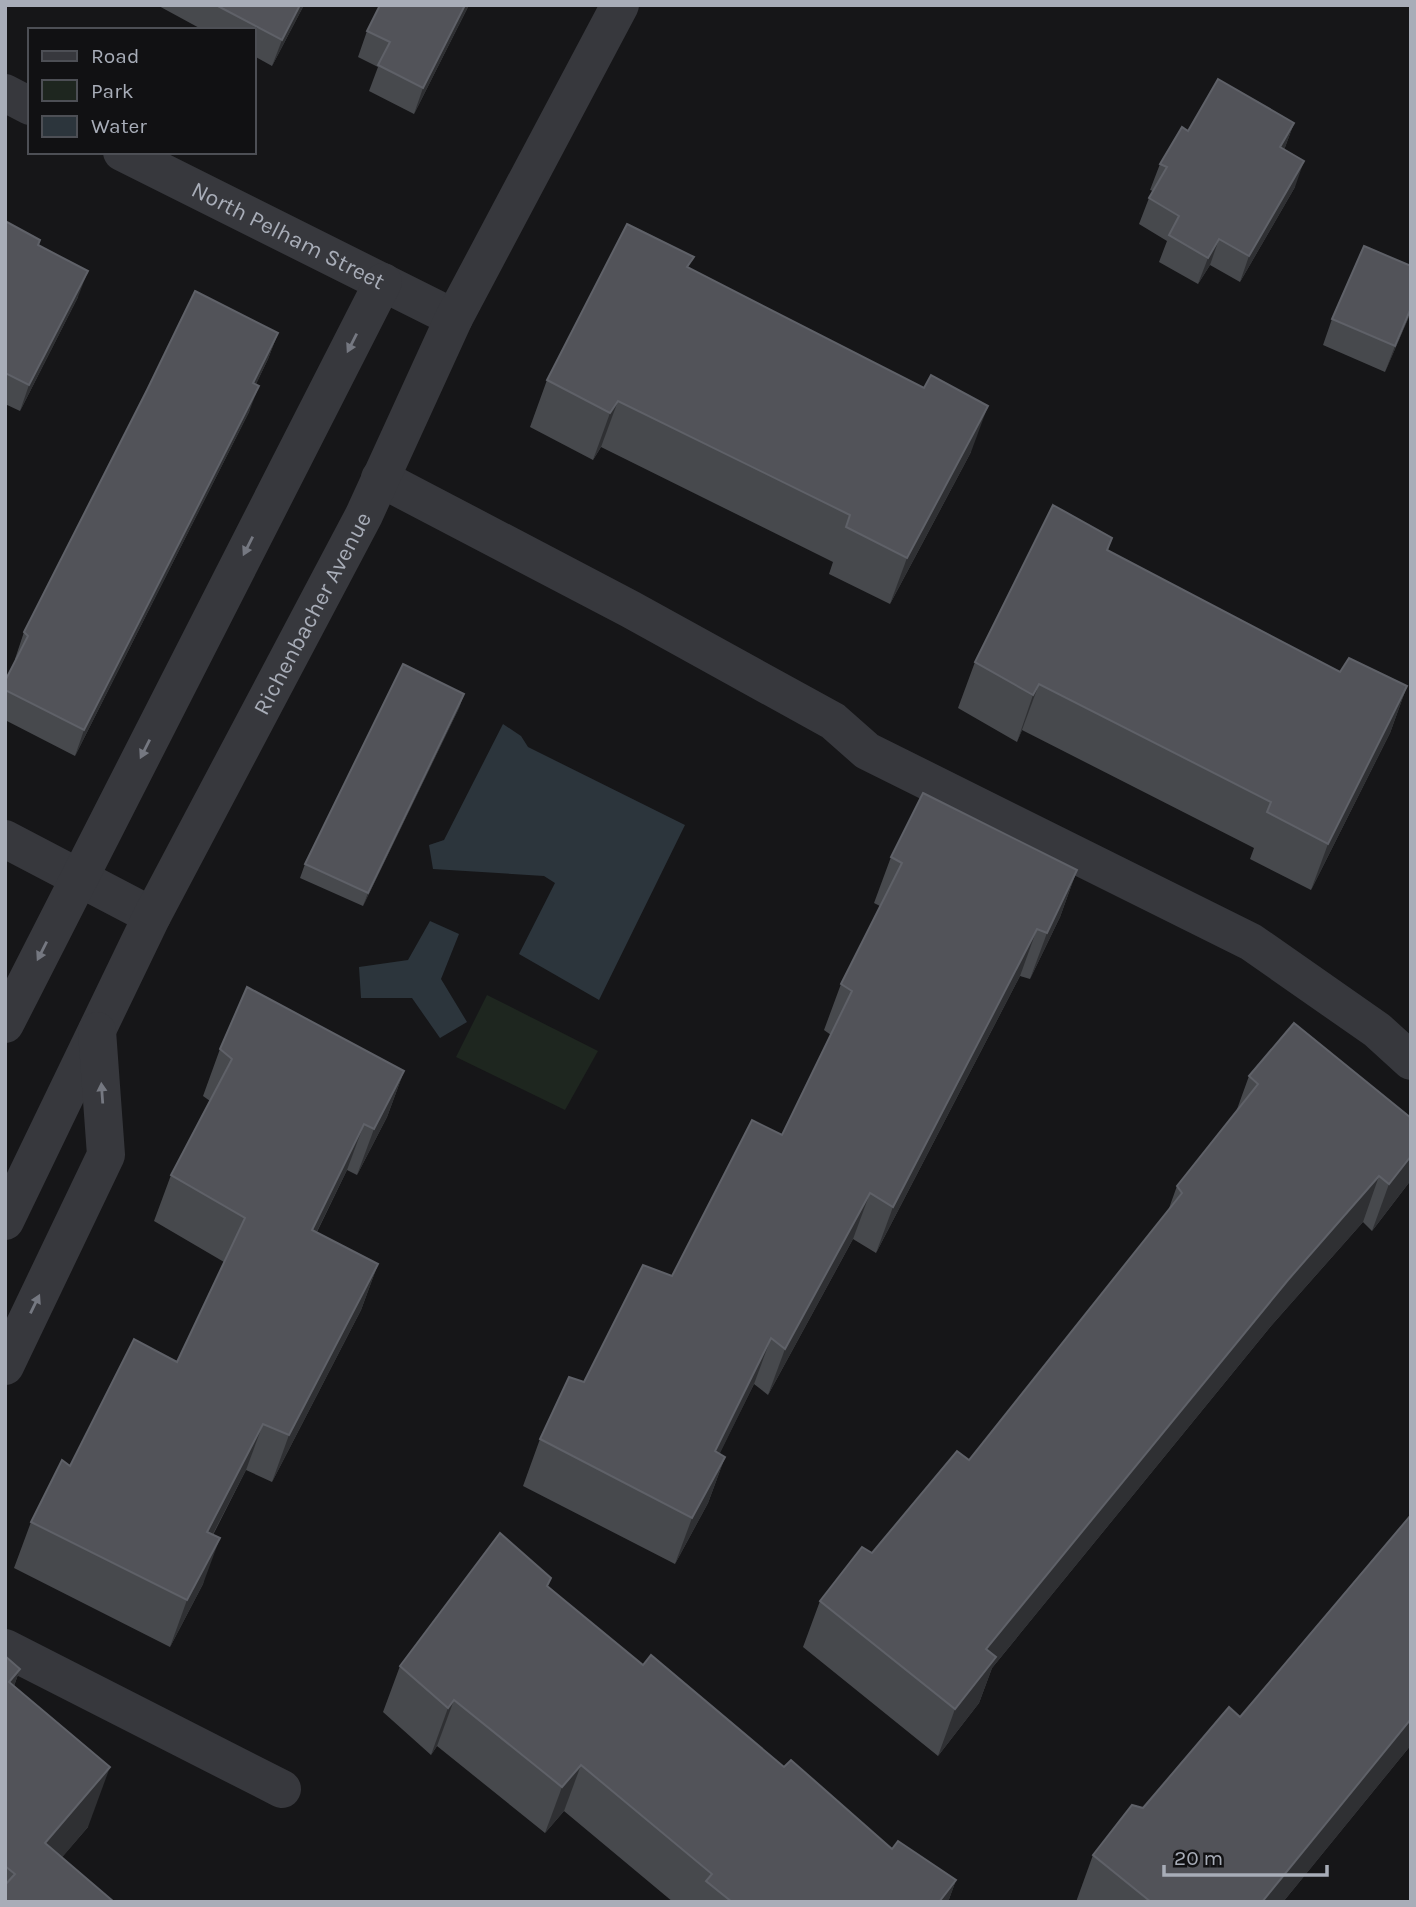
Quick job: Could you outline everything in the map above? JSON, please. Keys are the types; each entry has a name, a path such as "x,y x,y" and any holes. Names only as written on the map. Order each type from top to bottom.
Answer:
{"street":[{"name":"Richenbacher Avenue","path":"5,1221 152,916 364,515 454,318 620,5"},
{"path":"5,93 28,105"},
{"name":"North Pelham Street","path":"126,154 454,318"},
{"path":"5,1024 383,282"},
{"path":"380,478 630,609 833,722 867,751 1251,942 1377,1030 1411,1061"},
{"path":"5,839 152,916"},
{"path":"5,1366 106,1155 97,1031"},
{"path":"5,1648 282,1790"}],"green space":[{"path":"487,995 598,1051 565,1110 456,1057"}],"water":[{"path":"503,724 521,736 528,747 685,825 599,1000 519,954 555,883 544,876 433,869 429,845 444,840"},
{"path":"430,921 459,934 441,979 467,1022 440,1038 412,998 361,998 359,967 408,960"}],"building":[{"path":"216,5 300,5 282,40"},
{"path":"380,5 465,5 423,88 378,65 390,42 367,31"},
{"path":"1218,79 1294,123 1280,147 1304,161 1249,256 1219,239 1208,258 1169,235 1179,216 1149,198 1167,167 1160,164 1182,127 1188,131"},
{"path":"5,221 40,240 38,245 88,271 29,385 5,373"},
{"path":"627,224 694,257 687,267 924,388 931,375 988,406 907,558 846,527 850,515 618,401 610,413 547,380"},
{"path":"1364,246 1411,266 1411,308 1395,346 1332,319"},
{"path":"195,291 278,333 253,383 259,386 84,730 5,690 5,681 28,636 24,632"},
{"path":"1053,505 1112,538 1107,550 1340,672 1349,658 1407,686 1328,844 1267,812 1271,802 1039,684 1033,695 975,662"},
{"path":"403,664 464,694 368,893 305,864"},
{"path":"923,793 1077,870 1047,933 1037,929 893,1207 870,1193 785,1349 771,1338 715,1451 725,1457 692,1518 540,1439 569,1377 584,1382 643,1265 672,1276 752,1120 782,1135 852,991 841,984 902,863 891,857"},
{"path":"247,987 404,1071 374,1129 364,1124 312,1230 378,1264 289,1435 263,1424 207,1532 220,1538 187,1600 31,1522 62,1460 70,1466 134,1339 177,1362 245,1218 171,1175 232,1059 220,1049"},
{"path":"1294,1023 1411,1118 1411,1156 1389,1184 1379,1176 1288,1280 986,1649 996,1657 955,1709 820,1601 862,1547 872,1553 957,1451 969,1460 1182,1193 1177,1186 1258,1084 1249,1076"},
{"path":"1411,1515 1411,1719 1262,1902 1151,1902 1093,1855 1132,1805 1143,1808 1229,1707 1240,1717"},
{"path":"500,1533 551,1578 547,1586 643,1665 651,1655 784,1767 791,1760 892,1849 898,1841 956,1880 939,1902 732,1902 706,1881 712,1874 581,1765 562,1787 454,1700 448,1708 400,1666"},
{"path":"5,1656 20,1669 9,1682 110,1767 45,1843 114,1902 5,1902 5,1885 15,1874 5,1866"}]}
